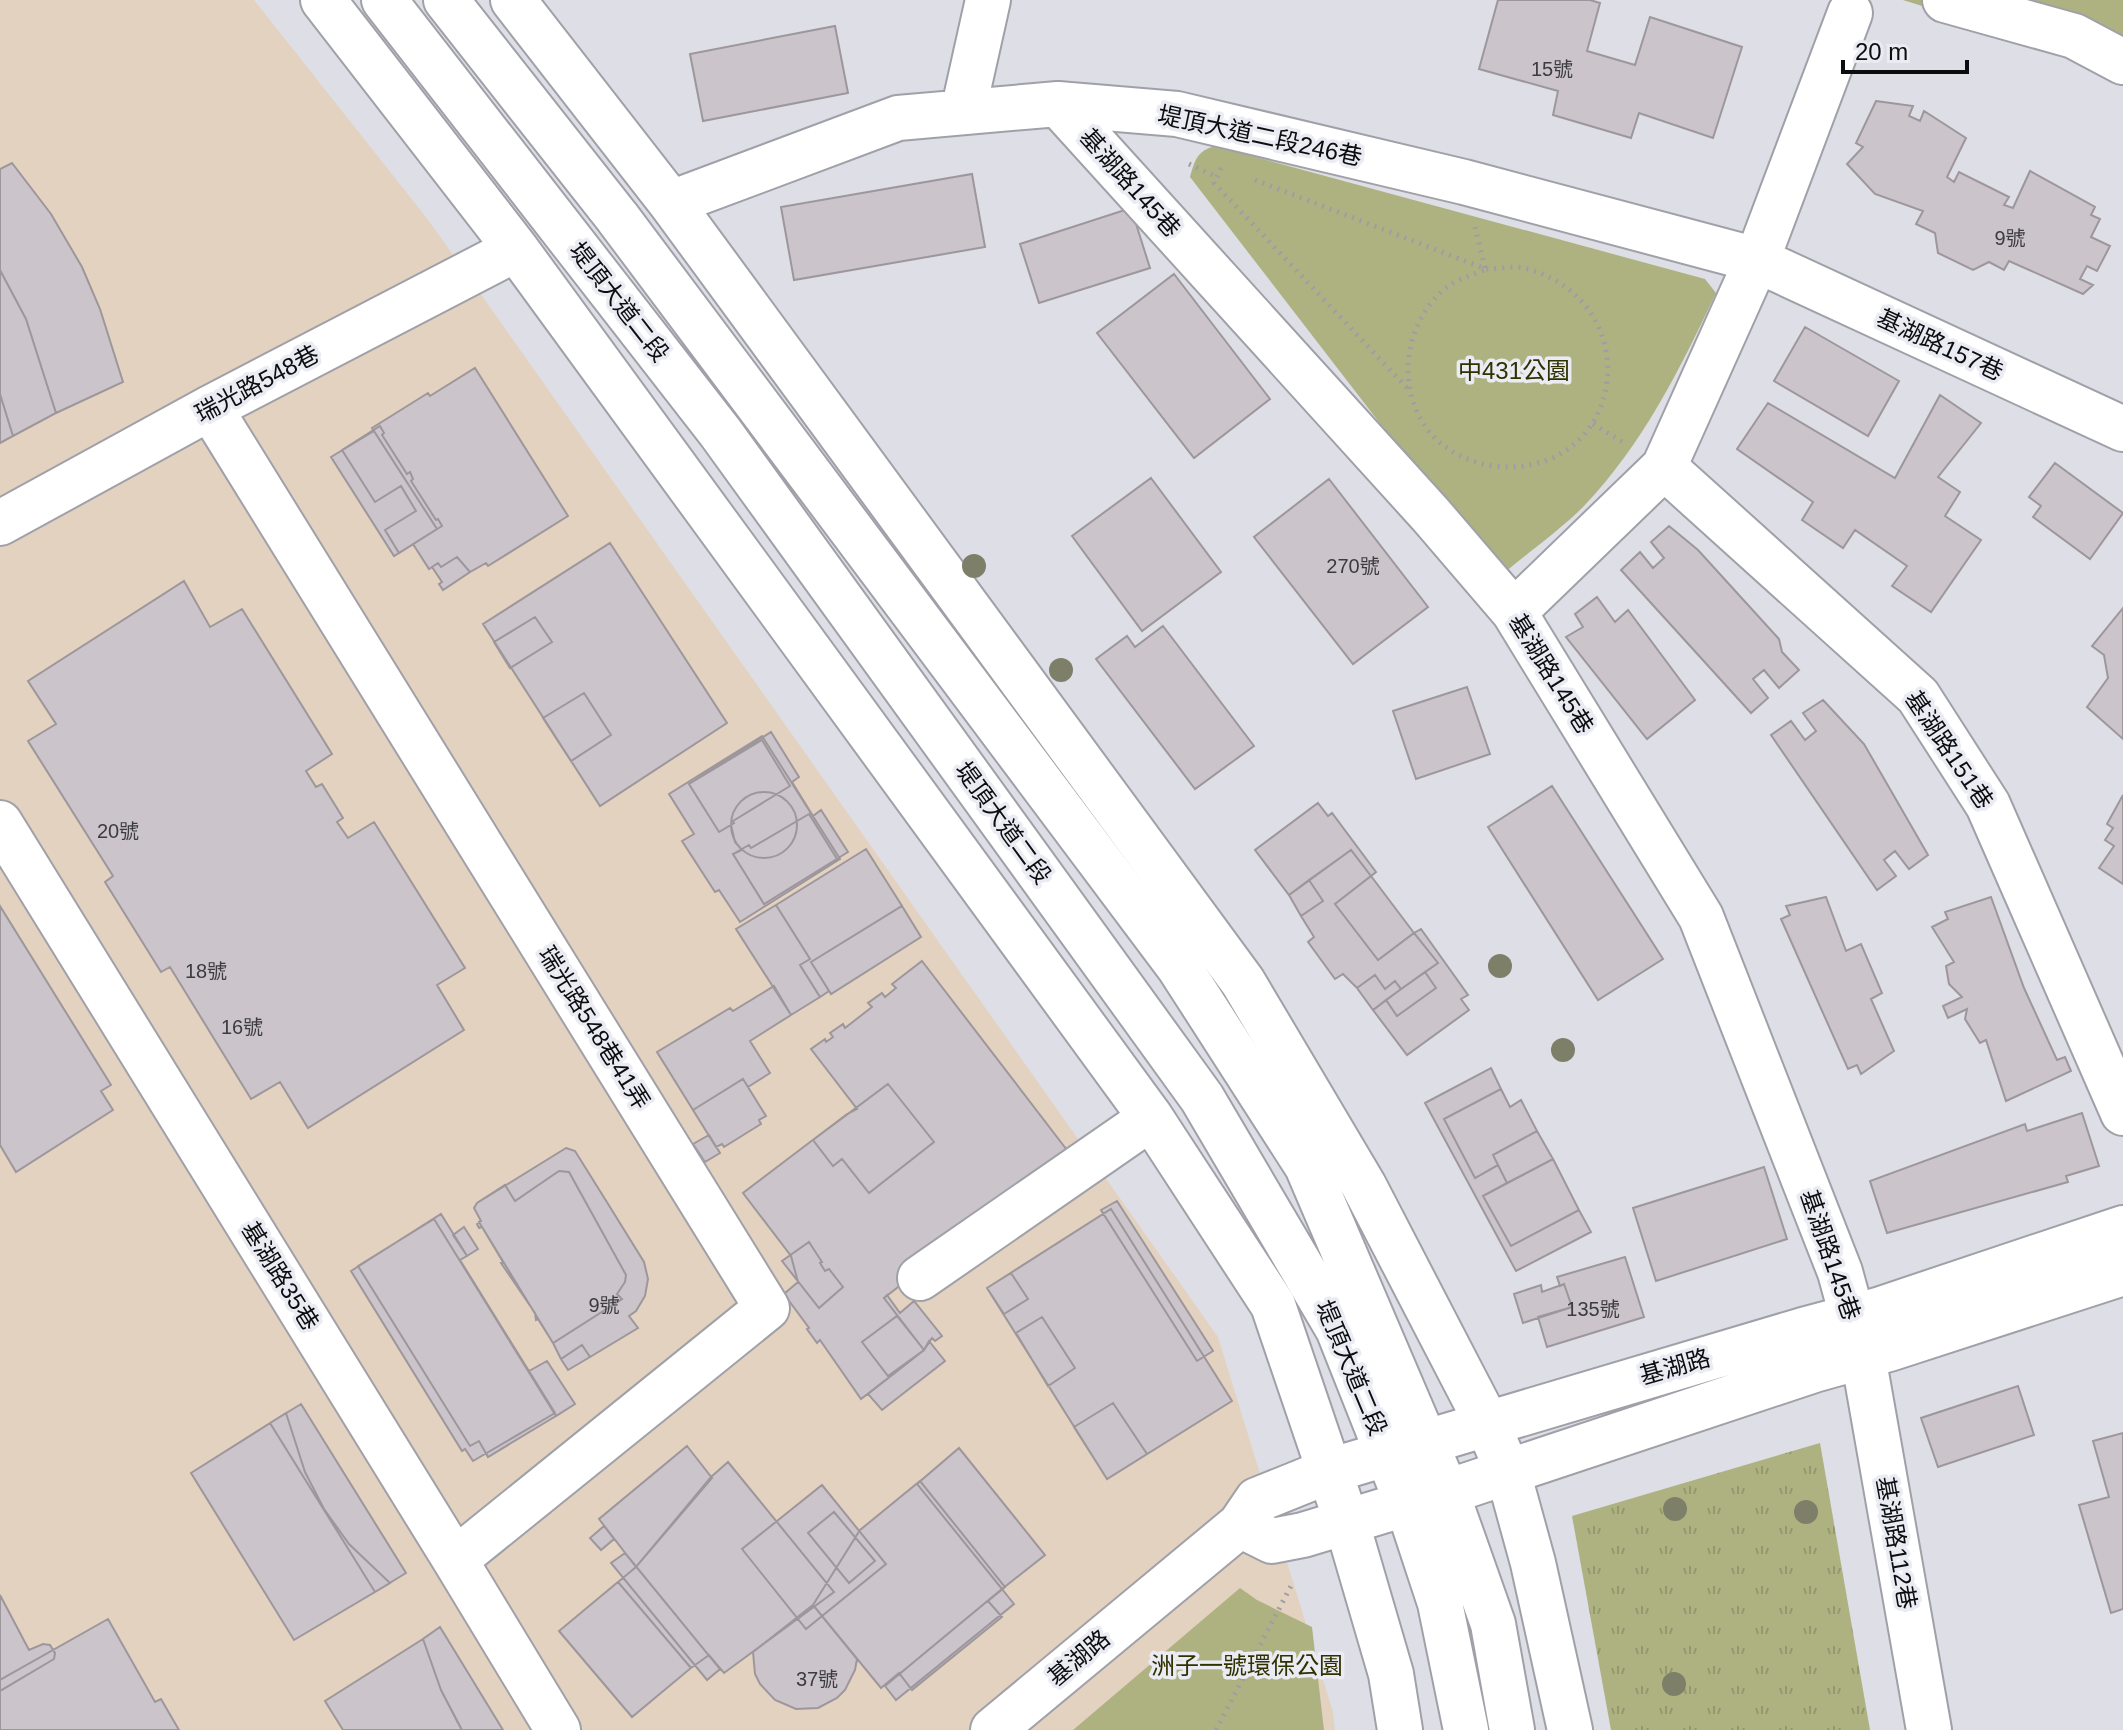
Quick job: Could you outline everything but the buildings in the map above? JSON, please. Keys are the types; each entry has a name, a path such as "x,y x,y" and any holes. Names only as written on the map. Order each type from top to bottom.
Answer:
{"main road":[{"name":"堤頂大道二段","path":"323,0 516,249 1151,1118 1273,1305 1346,1520 1391,1674 1400,1730"},
{"name":"堤頂大道二段","path":"384,0 720,432 1202,1098 1332,1314 1406,1448"},
{"name":"堤頂大道二段","path":"446,0 627,230 1179,967 1307,1166 1406,1448 1426,1497 1493,1624 1512,1730"},
{"path":"513,0 671,203 1243,982 1364,1186 1487,1423 1508,1472 1544,1604 1570,1730"},
{"path":"963,112 988,0"},
{"path":"1945,0 2074,36 2123,62"},
{"path":"1514,612 1664,467 1757,260 1850,13"},
{"name":"堤頂大道二段246巷","path":"671,203 898,118 1058,104 1177,114 1464,182 1757,260"},
{"name":"基湖路145巷","path":"1058,104 1430,514 1514,612 1701,917 1840,1272 1858,1337"},
{"name":"瑞光路548巷","path":"0,523 210,408 516,249"},
{"name":"基湖路157巷","path":"1757,260 2123,429"},
{"name":"瑞光路548巷41弄","path":"210,408 767,1308 455,1560"},
{"name":"基湖路151巷","path":"1664,467 1918,696 1988,805 2123,1113"},
{"name":"基湖路35巷","path":"0,823 558,1730"},
{"path":"920,1278 1151,1118"},
{"name":"基湖路","path":"1240,1525 1272,1541 1303,1535 1508,1472 1814,1370 1858,1337 2123,1228"},
{"name":"基湖路","path":"993,1730 1240,1525 1257,1500 1329,1471 1803,1330 1858,1337 2123,1273"},
{"name":"基湖路112巷","path":"1858,1337 1929,1730"},
{"name":"堤頂大道二段","path":"1426,1497 1440,1603 1466,1730"}],"path":[{"path":"1221,167 1214,183 1409,390 1427,428 1454,453 1491,467 1529,467 1564,453 1593,424 1607,390 1607,347 1592,312 1563,283 1525,268 1486,269 1448,286 1422,313 1409,348 1409,390"},
{"path":"1251,178 1486,269"},
{"path":"1216,1730 1294,1581"}],"shaded area":[{"path":"0,0 254,0 429,221 1218,1337 1333,1712 1335,1730 0,1730"}],"green space":[{"path":"1903,0 2123,0 2123,69"},
{"name":"中431公園","path":"1215,146 1705,279 1716,293 1659,405 1605,482 1575,515 1504,573 1493,570 1190,177 1198,157"},
{"path":"1820,1443 1870,1730 1611,1730 1572,1516"},
{"name":"洲子一號環保公園","path":"1240,1588 1257,1600 1312,1627 1324,1730 1073,1730"}]}
